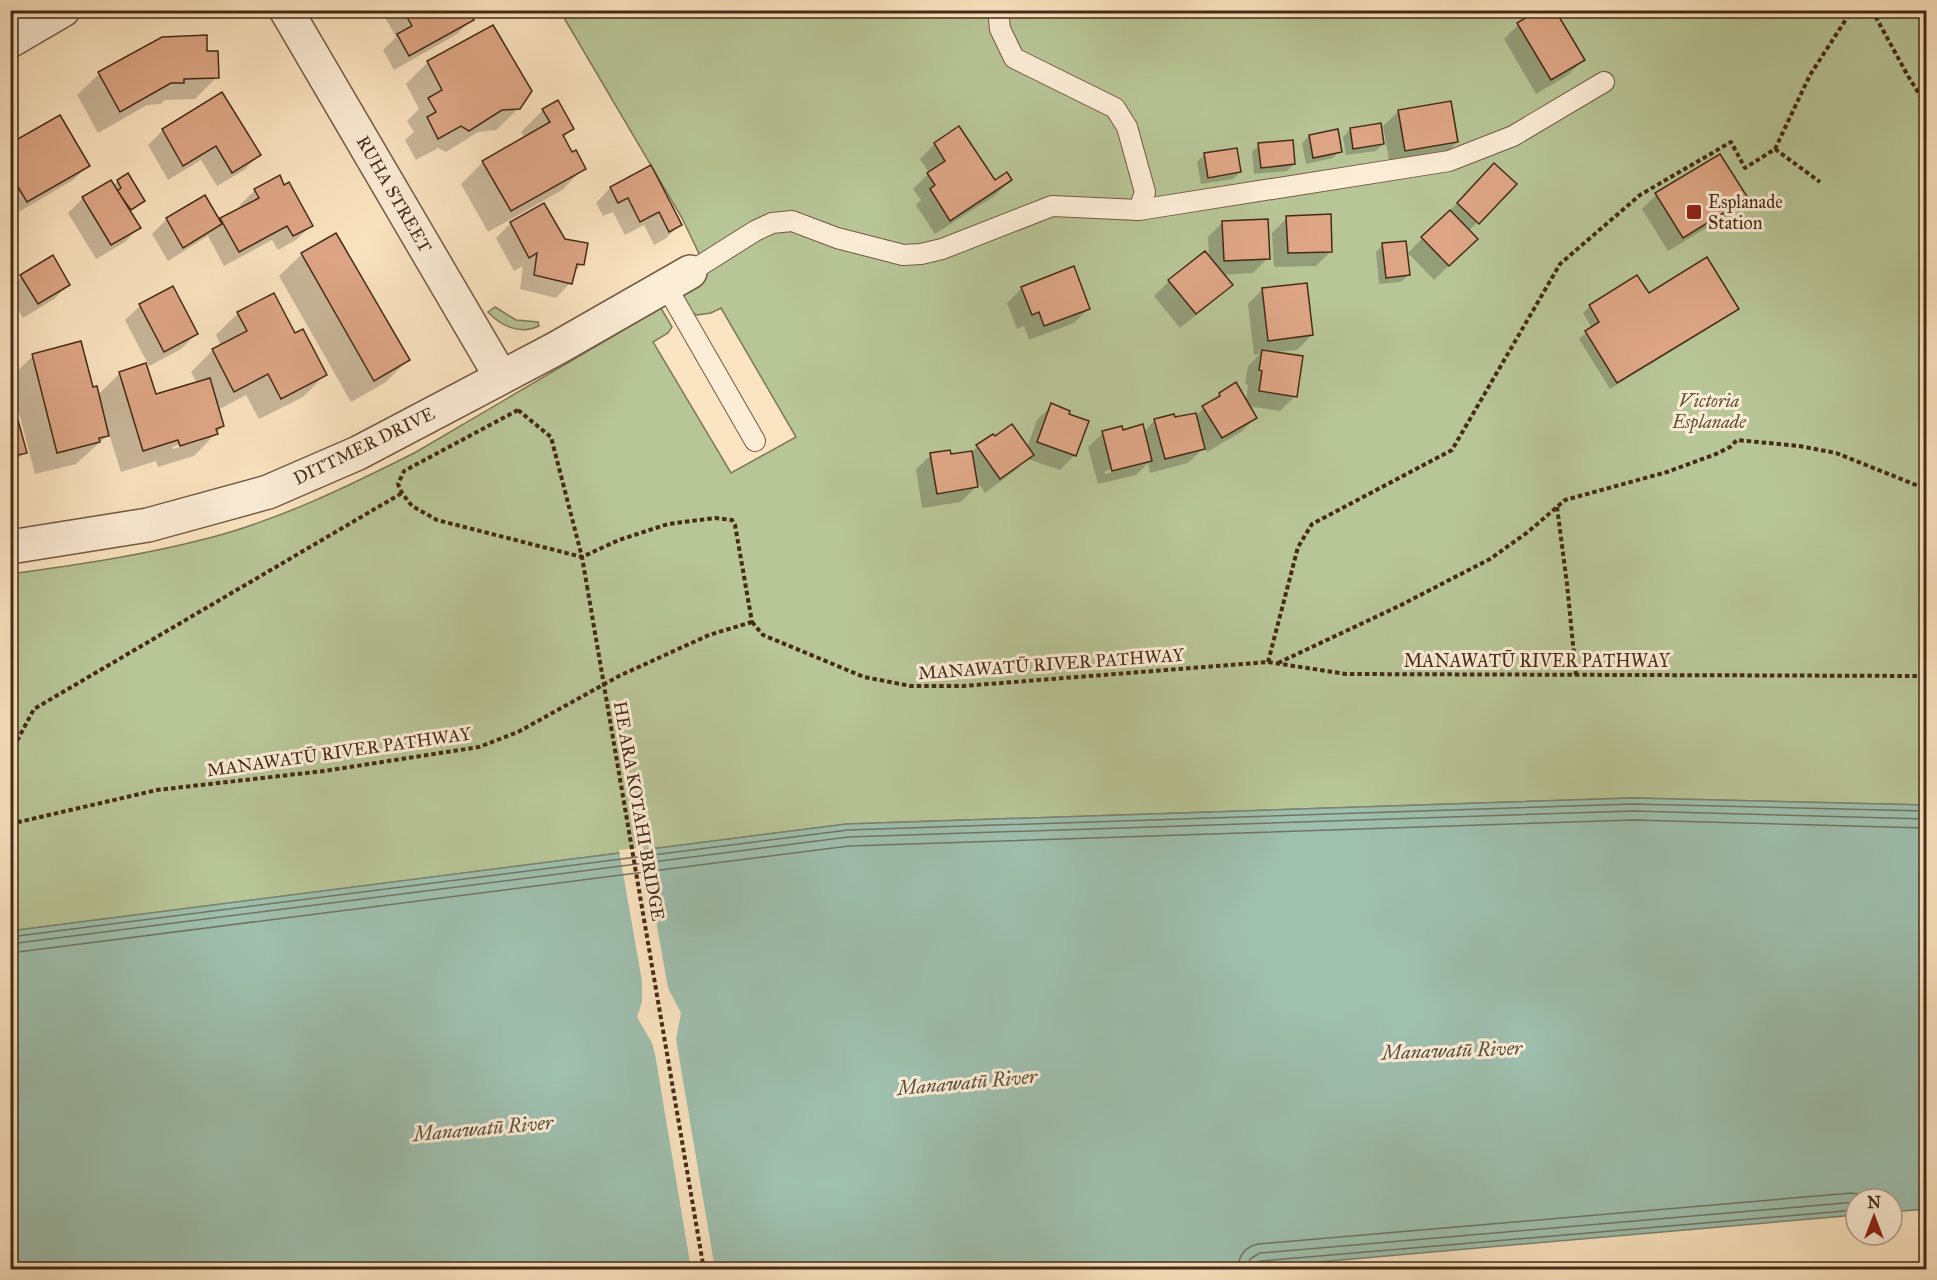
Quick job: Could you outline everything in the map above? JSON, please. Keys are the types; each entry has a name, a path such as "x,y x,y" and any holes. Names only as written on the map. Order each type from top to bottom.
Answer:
{"street":[{"path":"10,41 63,10"},
{"name":"RUHA STREET","path":"286,10 501,377"},
{"name":"DITTMER DRIVE","path":"10,547 148,525 268,492 358,453 678,279"}],"lane":[{"path":"998,10 1000,29 1014,58 1115,108 1127,127 1145,192 1139,210"},
{"path":"755,441 678,279 755,231 772,223 792,221 837,237 903,255 921,254 942,249 1052,206 1139,210 1449,161 1513,136 1604,82"}],"path":[{"path":"1268,662 1298,547 1312,524 1452,450 1560,264 1640,195 1731,142 1745,168 1774,149 1810,75 1852,10"},
{"path":"1872,10 1926,105"},
{"path":"1774,149 1820,182"},
{"name":"HE ARA KOTAHI BRIDGE","path":"501,377 518,410 551,437 582,557 704,1269"},
{"path":"518,410 404,471 398,484 412,506 436,520 582,557 619,540 668,524 715,518 732,520 735,525 752,622"},
{"path":"1277,663 1399,606 1490,559 1528,532 1565,500 1667,472 1716,454 1730,447 1737,440 1799,446 1836,453 1926,489"},
{"path":"10,754 34,710 402,493"},
{"path":"1556,506 1576,675"},
{"name":"MANAWATŪ RIVER PATHWAY","path":"10,824 157,790 324,771 479,747 518,732 619,676 709,635 752,622 763,635 864,677 911,686 963,686 1268,662 1346,674 1926,676"}],"green space":[{"name":"Victoria Esplanade","path":"560,11 1926,11 1926,805 1633,798 847,824 11,931 10,574 160,550 209,538 288,512 416,452 661,308 672,327 668,333 653,342 731,473 796,437 721,308 711,313 697,315 691,312 682,293 704,264 682,218"},
{"path":"495,307 516,320 538,322 539,326 525,330 511,328 488,312"}],"water":[{"name":"Manawatū River","path":"1633,798 1926,805 1926,1209 1904,1211 1904,1187 1844,1187 1844,1216 1226,1270 11,1269 10,931 847,824"}],"pier":[{"path":"643,847 668,988 681,1013 676,1039 715,1269 691,1269 655,1054 652,1043 637,1017 642,1002 642,981 619,850"}],"building":[{"path":"403,10 468,10 474,20 409,56 397,34 412,26"},
{"path":"1539,10 1555,10 1585,60 1551,80 1517,23"},
{"path":"493,25 532,91 520,109 502,110 469,131 461,126 438,139 427,117 436,112 428,98 442,90 427,61"},
{"path":"207,35 207,51 218,51 219,78 184,79 184,83 171,83 120,112 98,72 162,37"},
{"path":"222,92 261,155 232,173 216,146 183,166 162,129"},
{"path":"558,100 574,129 563,135 572,152 576,150 586,169 511,211 482,161 550,122 542,109"},
{"path":"1451,101 1458,142 1405,151 1398,110"},
{"path":"60,115 90,166 27,202 10,174 10,137 15,135 18,139"},
{"path":"1381,123 1384,144 1353,149 1350,128"},
{"path":"959,126 995,180 1007,172 1012,180 950,221 930,189 935,185 927,173 945,161 934,143"},
{"path":"1338,129 1342,152 1313,158 1309,135"},
{"path":"1293,140 1295,164 1261,168 1258,143"},
{"path":"1237,148 1241,172 1208,178 1204,153"},
{"path":"1720,154 1748,198 1683,238 1655,193"},
{"path":"1494,163 1517,184 1479,224 1457,203"},
{"path":"651,165 682,225 669,232 659,212 640,222 628,198 618,203 610,187"},
{"path":"128,173 145,201 131,210 117,191 121,188 117,180"},
{"path":"280,175 284,185 289,182 313,226 293,236 287,226 239,252 220,218 259,198 254,189"},
{"path":"111,180 141,228 111,245 82,197"},
{"path":"205,195 222,224 183,248 166,218"},
{"path":"544,203 565,239 588,243 584,265 577,264 572,284 534,275 537,253 529,258 510,222"},
{"path":"1450,210 1478,239 1449,266 1421,237"},
{"path":"1331,214 1332,252 1288,253 1286,216"},
{"path":"1268,219 1270,259 1224,261 1222,221"},
{"path":"336,233 410,360 374,381 301,253"},
{"path":"1406,241 1410,275 1386,278 1382,243"},
{"path":"1205,251 1233,285 1196,314 1168,280"},
{"path":"53,255 70,285 38,304 20,275"},
{"path":"1707,257 1739,309 1617,383 1585,331 1599,322 1589,305 1637,275 1649,293"},
{"path":"1074,266 1090,309 1044,326 1039,312 1032,315 1021,287"},
{"path":"1307,283 1313,335 1268,341 1262,288"},
{"path":"173,286 198,334 164,352 139,304"},
{"path":"274,293 295,333 303,329 327,375 281,399 268,374 234,392 212,349 247,331 237,312"},
{"path":"81,341 93,387 97,386 109,436 99,438 100,442 57,453 32,354"},
{"path":"1262,350 1303,356 1297,397 1259,391"},
{"path":"146,363 156,394 210,378 224,426 216,429 218,434 180,446 178,440 143,451 119,372"},
{"path":"1236,382 1257,418 1222,438 1202,406 1220,396 1219,393"},
{"path":"1051,403 1070,411 1069,414 1089,421 1076,456 1037,442"},
{"path":"10,411 13,421 18,420 27,453 10,457"},
{"path":"1196,413 1205,449 1165,459 1154,419 1174,414 1175,417"},
{"path":"1012,424 1034,455 1000,479 976,445"},
{"path":"1143,424 1152,461 1112,471 1102,431 1122,426 1123,430"},
{"path":"950,450 951,454 972,451 978,487 937,494 930,453"}],"place":[{"name":"Esplanade Station","path":"1694,212"}]}
